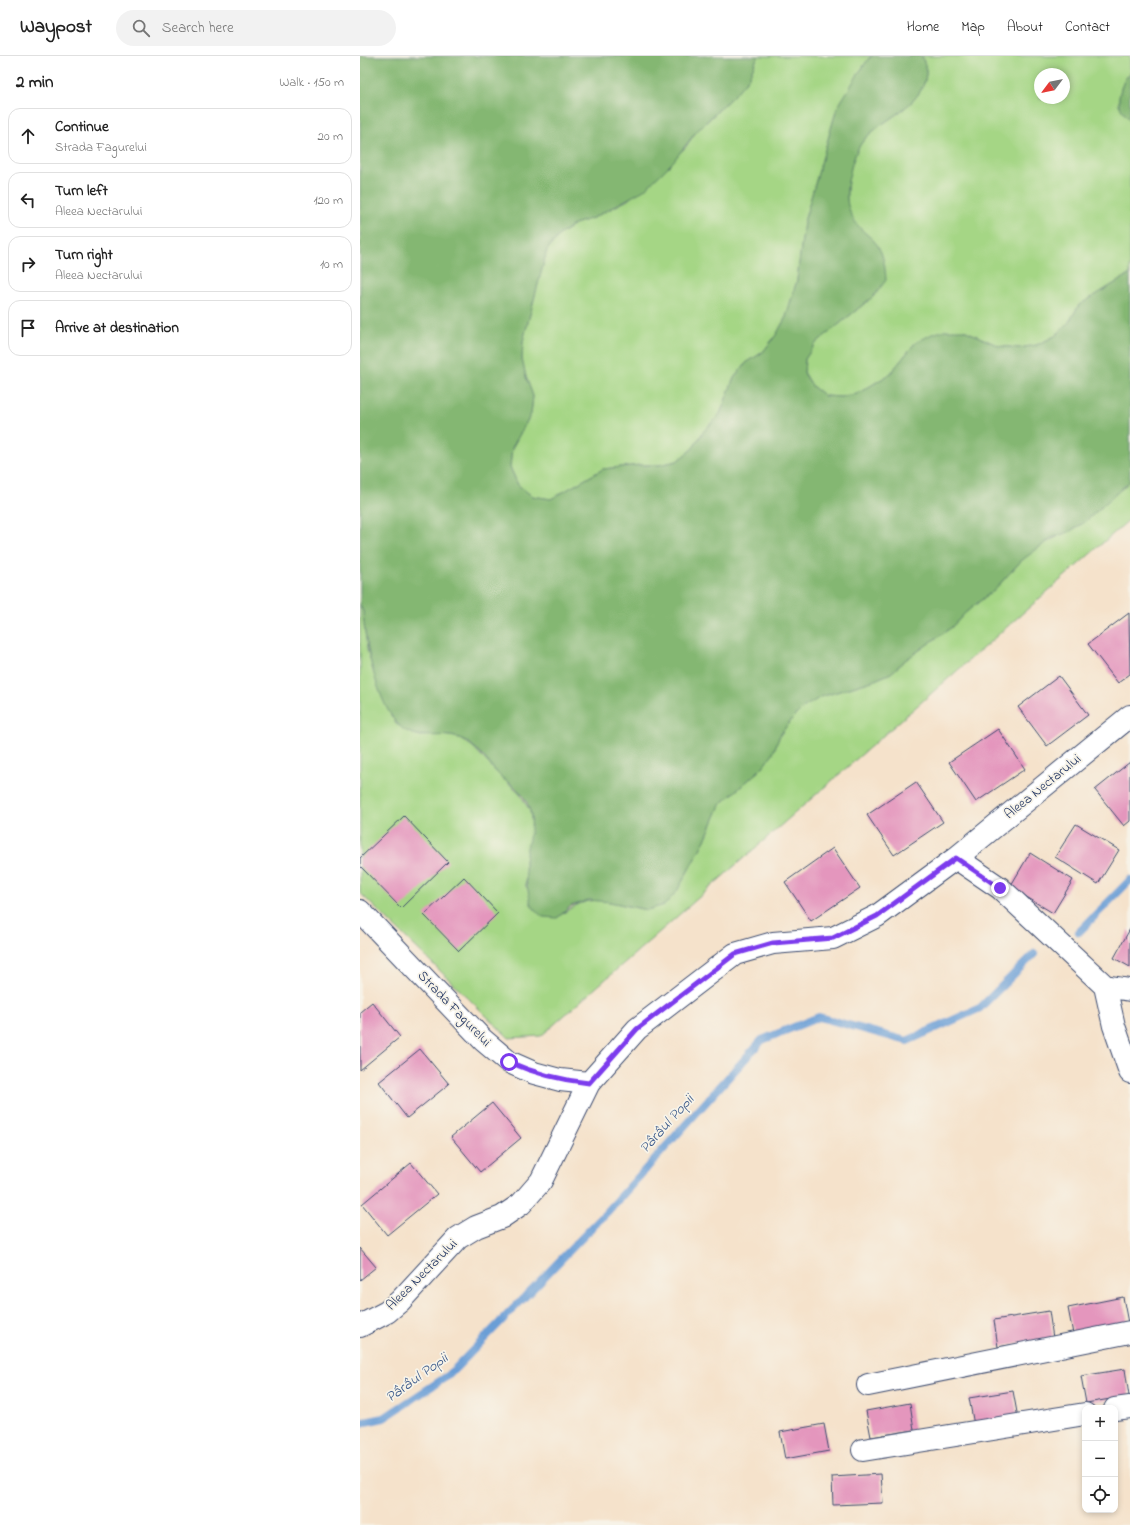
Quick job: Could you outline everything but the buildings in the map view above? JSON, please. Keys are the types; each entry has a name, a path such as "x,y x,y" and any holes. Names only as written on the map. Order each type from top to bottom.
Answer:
{"street":[{"name":"Aleea Nectarului","path":"360,1326 387,1312 400,1301 458,1238 476,1227 502,1217 521,1204 542,1181 589,1083 637,1029 735,954 773,943 833,938 877,916 956,858 1130,716"},
{"path":"956,858 1000,888 1105,986 1130,990"},
{"name":"Strada Fagurelui","path":"360,911 483,1040 509,1062 547,1076 589,1083"},
{"path":"1105,986 1114,1026 1130,1072"},
{"path":"868,1385 1130,1332"},
{"path":"1118,1409 1130,1407"},
{"path":"863,1450 1082,1414"}],"green space":[{"path":"360,56 758,56 748,79 736,93 696,132 672,163 644,190 593,218 575,224 559,235 547,250 523,341 522,359 526,377 533,396 531,414 512,448 510,467 518,485 532,496 551,499 603,469 640,465 659,465 677,461 693,448 703,432 720,414 734,378 746,363 763,352 776,335 786,317 797,280 804,222 837,108 869,58 873,56 922,56 926,74 918,95 910,104 871,133 860,144 854,158 848,184 848,205 857,224 874,240 878,246 882,255 886,280 875,295 816,343 805,359 804,373 813,387 825,396 841,397 857,394 890,374 915,343 932,334 945,330 964,330 999,346 1019,348 1037,345 1055,336 1069,322 1079,305 1130,274 1130,481 1085,522 1069,532 1052,538 1021,561 995,589 965,613 952,627 904,661 891,673 875,680 821,697 804,707 791,720 780,735 773,753 762,768 720,805 705,840 677,891 665,905 647,910 610,902 589,900 571,906 557,918 543,917 531,905 527,887 525,862 531,819 530,810 520,792 501,777 477,749 465,741 453,736 427,736 408,732 398,724 389,712 381,696 370,659 366,641 363,611 360,606"},
{"path":"758,56 873,56 869,58 837,108 804,222 797,280 786,317 776,335 763,352 746,363 734,378 720,414 703,432 693,448 677,461 659,465 640,465 603,469 551,499 532,496 518,485 510,467 512,448 531,414 533,396 526,377 522,359 523,341 547,250 559,235 575,224 593,218 628,200 685,148 696,132 748,79"},
{"path":"922,56 1130,56 1130,74 1123,83 1120,92 1119,104 1130,120 1130,274 1079,305 1069,322 1055,336 1037,345 1019,348 999,346 964,330 915,343 890,374 857,394 841,397 825,396 813,387 804,372 805,359 816,343 875,295 875,242 853,222 847,205 847,186 854,156 863,141 871,133 910,104 918,95 926,74"},
{"path":"1130,74 1130,120 1121,108 1119,100 1123,83"},
{"path":"1130,481 1130,519 541,1036 509,1038 360,893 360,606 363,611 367,650 379,689 396,724 420,736 441,734 460,738 473,747 501,777 519,792 530,811 532,828 525,861 526,887 557,918 580,904 600,900 647,910 677,891 705,840 720,805 762,768 773,753 780,735 791,720 804,707 820,697 875,680 891,673 904,661 952,627 965,613 995,589 1021,561 1036,548 1085,522"}],"waterway":[{"name":"Pârâul Popii","path":"1079,932 1130,880"},
{"name":"Pârâul Popii","path":"360,1423 384,1418 449,1375 607,1212 762,1040 819,1017 907,1041 980,1008 1034,954"}],"route":[{"path":"509,1062 534,1073 560,1080 589,1083 637,1029 735,954 773,943 833,938 877,916 956,858 1000,888"}]}
